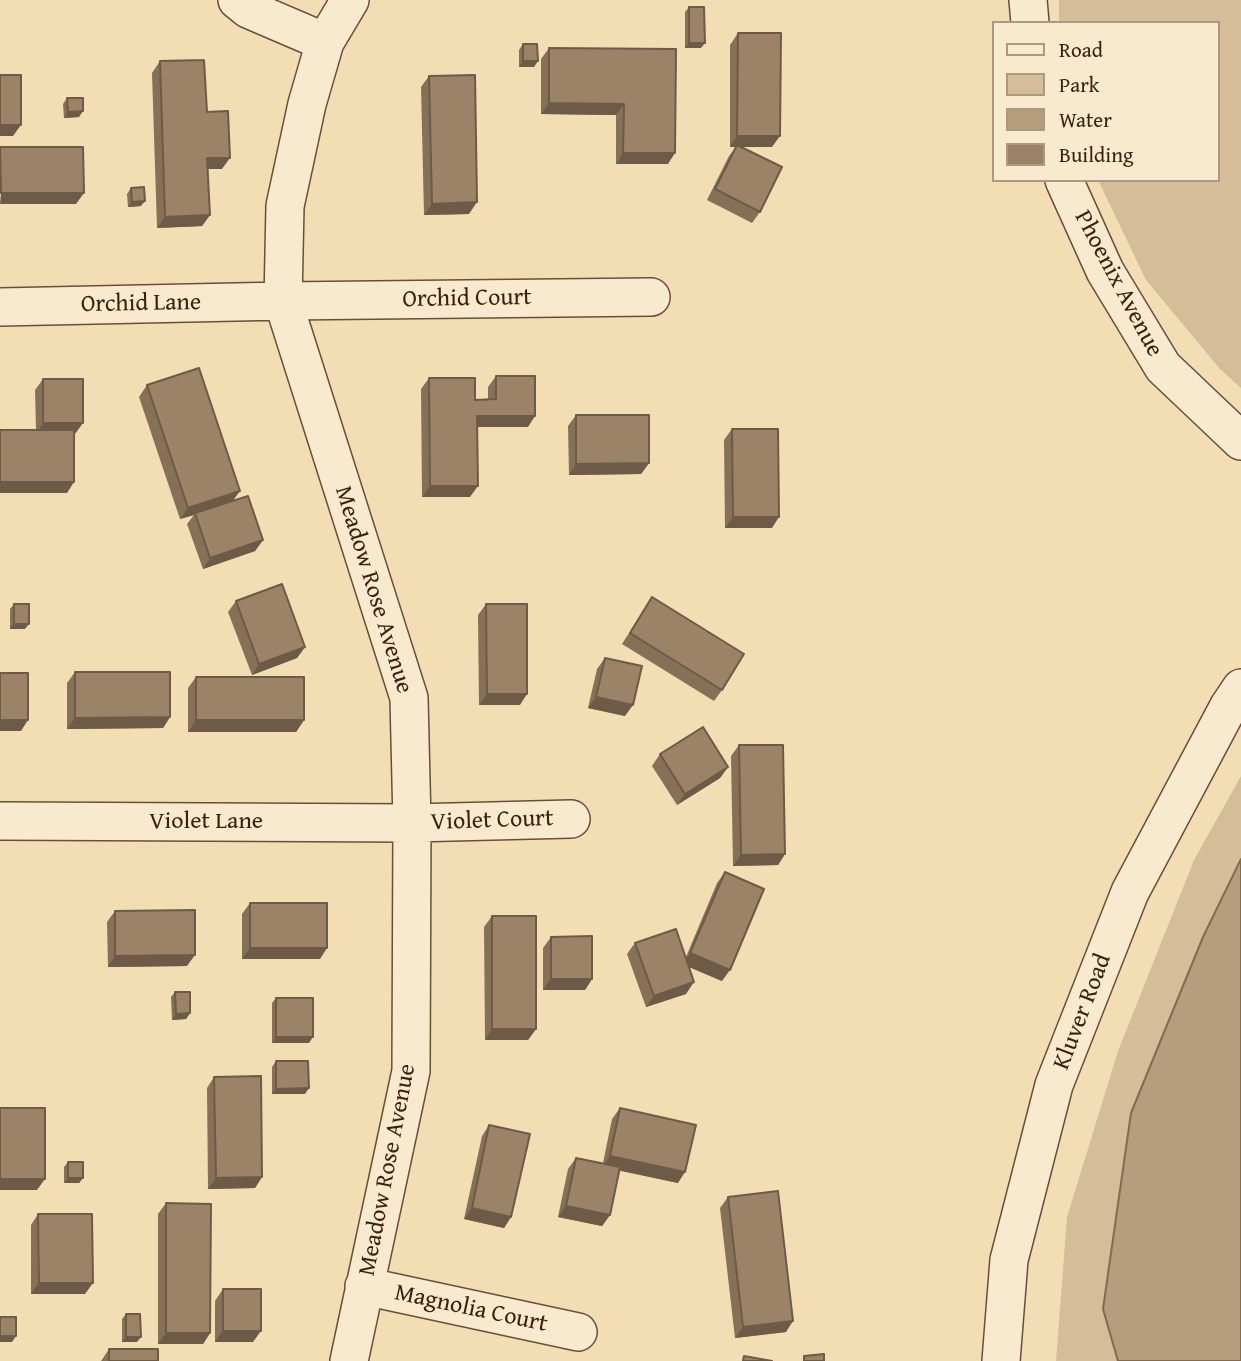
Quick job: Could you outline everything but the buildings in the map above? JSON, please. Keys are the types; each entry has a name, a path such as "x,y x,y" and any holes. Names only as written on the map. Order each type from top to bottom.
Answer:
{"street":[{"path":"237,0 248,9 325,42"},
{"name":"Meadow Rose Avenue","path":"349,1361 411,1071 412,823 409,698 283,301 285,206 307,104 325,42 350,0"},
{"path":"1028,0 1030,21"},
{"name":"Phoenix Avenue","path":"1065,182 1105,271 1163,367 1241,441"},
{"name":"Orchid Court","path":"283,301 652,298"},
{"name":"Orchid Lane","path":"0,307 283,301"},
{"name":"Kluver Road","path":"1001,1361 1009,1260 1054,1085 1130,892 1228,706 1241,688"},
{"name":"Violet Court","path":"412,823 571,819"},
{"name":"Violet Lane","path":"0,821 412,823"},
{"name":"Magnolia Court","path":"364,1286 578,1332"}],"green space":[{"path":"1059,0 1241,0 1241,388 1220,369 1146,280 1099,182 1220,182 1220,21 1059,21"},
{"path":"1241,776 1241,859 1203,937 1103,1309 1118,1361 1056,1361 1067,1217 1118,1051 1194,860"}],"water":[{"path":"1241,859 1241,1361 1118,1361 1103,1309 1131,1113 1203,937"}]}
